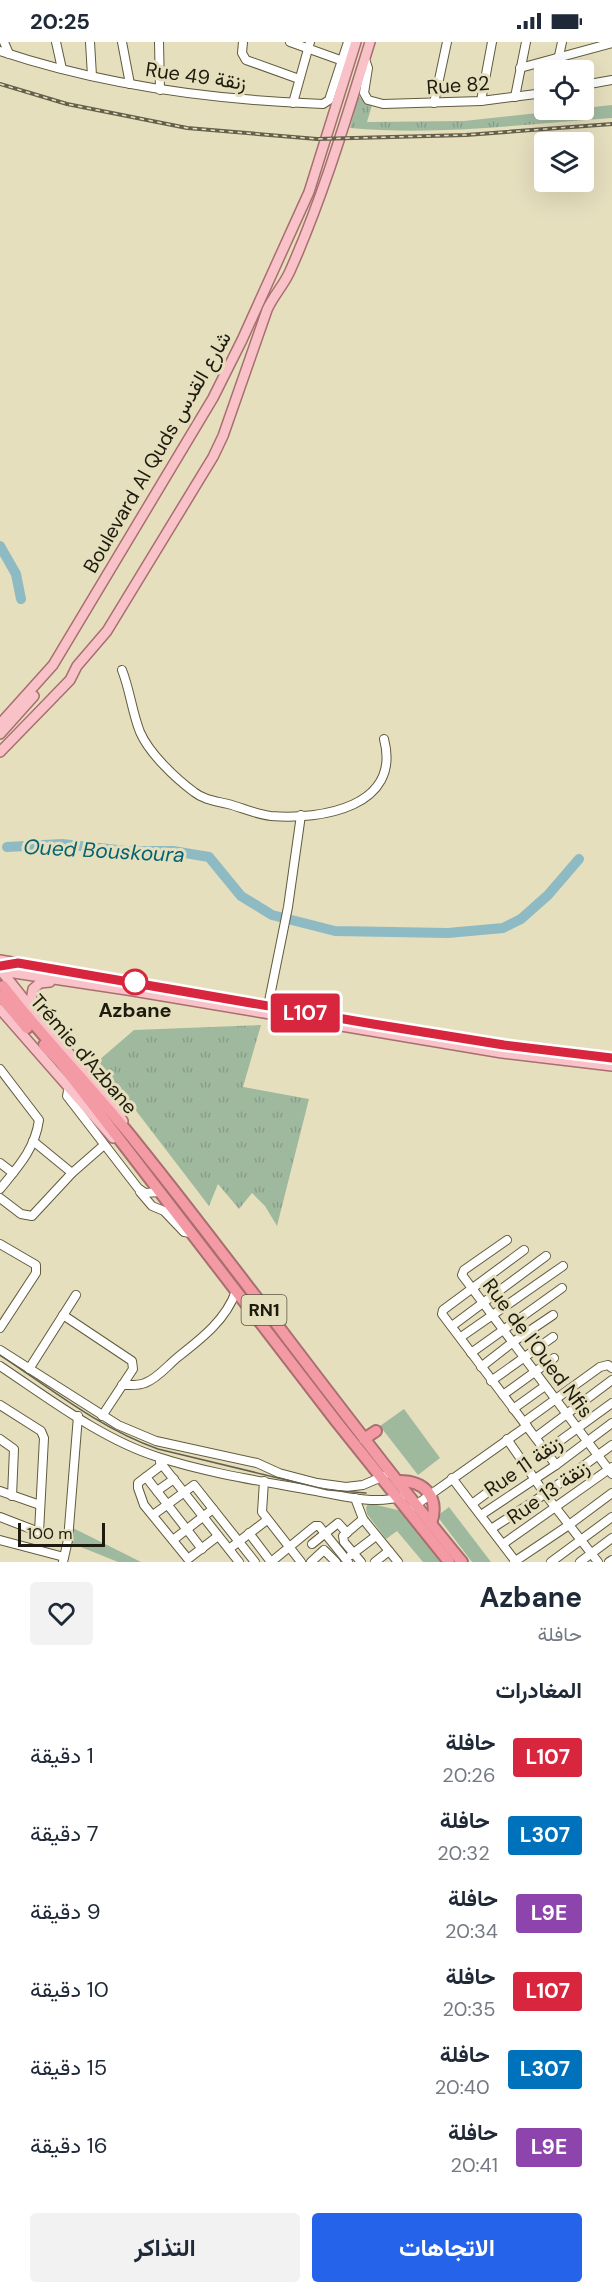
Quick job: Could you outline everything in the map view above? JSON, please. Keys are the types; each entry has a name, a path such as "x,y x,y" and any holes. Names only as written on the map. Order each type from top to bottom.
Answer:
{"highway":[{"name":"Trémie d'Azbane","path":"1,991 63,1055 138,1145"},
{"name":"Trémie d'Azbane","path":"1,991 60,1062 129,1153"},
{"name":"RN1","path":"138,1145 364,1440 449,1562"},
{"name":"RN1","path":"129,1153 236,1291 390,1477 403,1496"},
{"path":"364,1440 376,1431"},
{"path":"390,1477 415,1484 430,1494 434,1509 431,1524"},
{"name":"RN1","path":"412,1508 431,1524 462,1562"}],"main road":[{"name":"Boulevard Al Quds شارع القدس","path":"0,724 53,665 213,398 309,192 356,42"},
{"name":"Boulevard Al Quds شارع القدس","path":"0,752 70,680 77,666 107,631 218,447 267,310 273,297 290,274 321,198 370,42"},
{"path":"0,740 54,670 78,626"},
{"path":"0,734 77,666"},
{"path":"0,955 18,963"},
{"path":"0,960 504,1045 612,1058"},
{"path":"0,970 18,963"},
{"path":"0,970 502,1053 612,1066"},
{"path":"0,970 112,1103 138,1145"},
{"path":"35,1011 31,995 35,986 45,982 65,981"},
{"path":"0,1009 69,1086 100,1125 129,1153"},
{"path":"0,1015 10,1021"}],"street":[{"path":"4,42 9,54"},
{"path":"56,42 62,69"},
{"path":"90,42 92,75"},
{"path":"122,42 130,84"},
{"path":"160,90 162,42"},
{"path":"243,42 242,53 246,60 299,79"},
{"path":"290,42 309,45 343,61"},
{"name":"Rue 49 زنقة","path":"0,51 62,69 160,90 293,103 327,103 348,42"},
{"path":"434,104 447,42"},
{"path":"481,101 492,42"},
{"path":"515,97 526,42"},
{"path":"558,60 562,42"},
{"path":"520,68 612,43"},
{"path":"293,103 309,45"},
{"name":"Rue 82","path":"365,58 368,72 363,89 368,100 374,103 434,104 534,94"},
{"path":"594,84 612,80"},
{"path":"122,670 140,731 160,761 200,797 251,813 301,815 347,808 364,800 384,776 387,755 384,739"},
{"path":"268,1006 288,907 301,815"},
{"path":"0,1069 38,1117 33,1141 26,1158 0,1189"},
{"path":"69,1086 67,1096 142,1196 152,1206 165,1211 184,1232 191,1233"},
{"path":"33,1141 72,1173"},
{"path":"0,1198 21,1214 30,1216 72,1173 104,1145"},
{"path":"0,1162 13,1173"},
{"path":"138,1188 145,1193 159,1192"},
{"name":"Rue de l'Oued Nfis","path":"507,1240 464,1270 462,1275 597,1455 611,1470"},
{"path":"0,1244 36,1265 37,1268 0,1328"},
{"path":"524,1250 443,1310 442,1314 556,1465"},
{"path":"452,1326 546,1257"},
{"path":"461,1337 563,1266"},
{"path":"471,1353 562,1288"},
{"path":"122,1385 142,1385 171,1365 213,1327 230,1306 236,1291"},
{"path":"29,1369 76,1295"},
{"path":"63,1315 132,1361 133,1368 102,1416"},
{"path":"481,1367 553,1315"},
{"path":"491,1381 553,1337"},
{"path":"0,1350 102,1416 134,1433 257,1463 279,1473 317,1483 346,1487 390,1477"},
{"path":"503,1395 554,1358"},
{"path":"412,1508 507,1440 555,1400 608,1366"},
{"path":"1,1369 122,1442 157,1457 264,1481 355,1498 403,1496"},
{"path":"536,1437 612,1380"},
{"path":"513,1409 545,1386"},
{"path":"546,1451 612,1403"},
{"path":"0,1405 44,1434 39,1532 0,1517"},
{"path":"0,1540 63,1560 70,1521 78,1416"},
{"name":"Rue 11 زنقة","path":"481,1515 535,1480 612,1423"},
{"path":"0,1439 14,1449 12,1496"},
{"path":"507,1440 545,1494 598,1562"},
{"path":"491,1529 545,1494 612,1444"},
{"path":"157,1457 239,1562"},
{"path":"163,1464 138,1483 138,1488 144,1505 188,1558 232,1533"},
{"name":"Rue 13 زنقة","path":"502,1544 611,1470"},
{"path":"146,1477 202,1549"},
{"path":"472,1504 508,1477"},
{"path":"452,1478 515,1562 612,1493"},
{"path":"157,1491 174,1479"},
{"path":"264,1481 261,1507 267,1520 301,1562"},
{"path":"153,1515 194,1485 255,1562"},
{"path":"0,1491 40,1505"},
{"path":"355,1498 363,1519 398,1562"},
{"path":"173,1540 213,1509"},
{"path":"550,1562 612,1517"},
{"path":"361,1562 344,1542 343,1536 363,1519"},
{"path":"229,1549 267,1520"},
{"path":"312,1544 340,1523 347,1533"},
{"path":"249,1533 271,1562 315,1526 319,1526 346,1561 376,1536"},
{"path":"305,1535 320,1554"},
{"path":"580,1562 612,1539"},
{"path":"311,1562 327,1551 336,1562"},
{"path":"375,1562 389,1551"}],"green space":[{"path":"358,96 372,105 367,122 464,121 534,113 534,120 588,120 448,130 350,128"},
{"path":"612,105 612,118 594,119 594,107"},
{"path":"261,1025 243,1087 309,1099 277,1226 265,1206 252,1193 239,1209 218,1184 209,1206 98,1061 134,1030"},
{"path":"404,1409 440,1458 418,1475 380,1426"},
{"path":"368,1503 402,1511 441,1562 423,1562 397,1531 386,1539 367,1514"},
{"path":"449,1507 491,1562 472,1562 437,1516"},
{"path":"73,1528 141,1562 118,1562 71,1543"}],"waterway":[{"name":"Oued Bouskoura","path":"0,546 16,574 21,599"},
{"name":"Oued Bouskoura","path":"7,847 62,844 127,851 173,851 209,857 241,896 272,915 335,931 448,933 503,928 521,919 548,895 579,859"}],"tram line":[{"path":"0,1355 116,1431 158,1449 328,1490 366,1493"}],"railway":[{"path":"0,84 67,104 187,128 317,139 466,135 612,124"}],"bus line":[{"name":"L107","path":"0,966 18,963 504,1045 612,1058"}],"place":[{"name":"Azbane","path":"135,982"}]}
